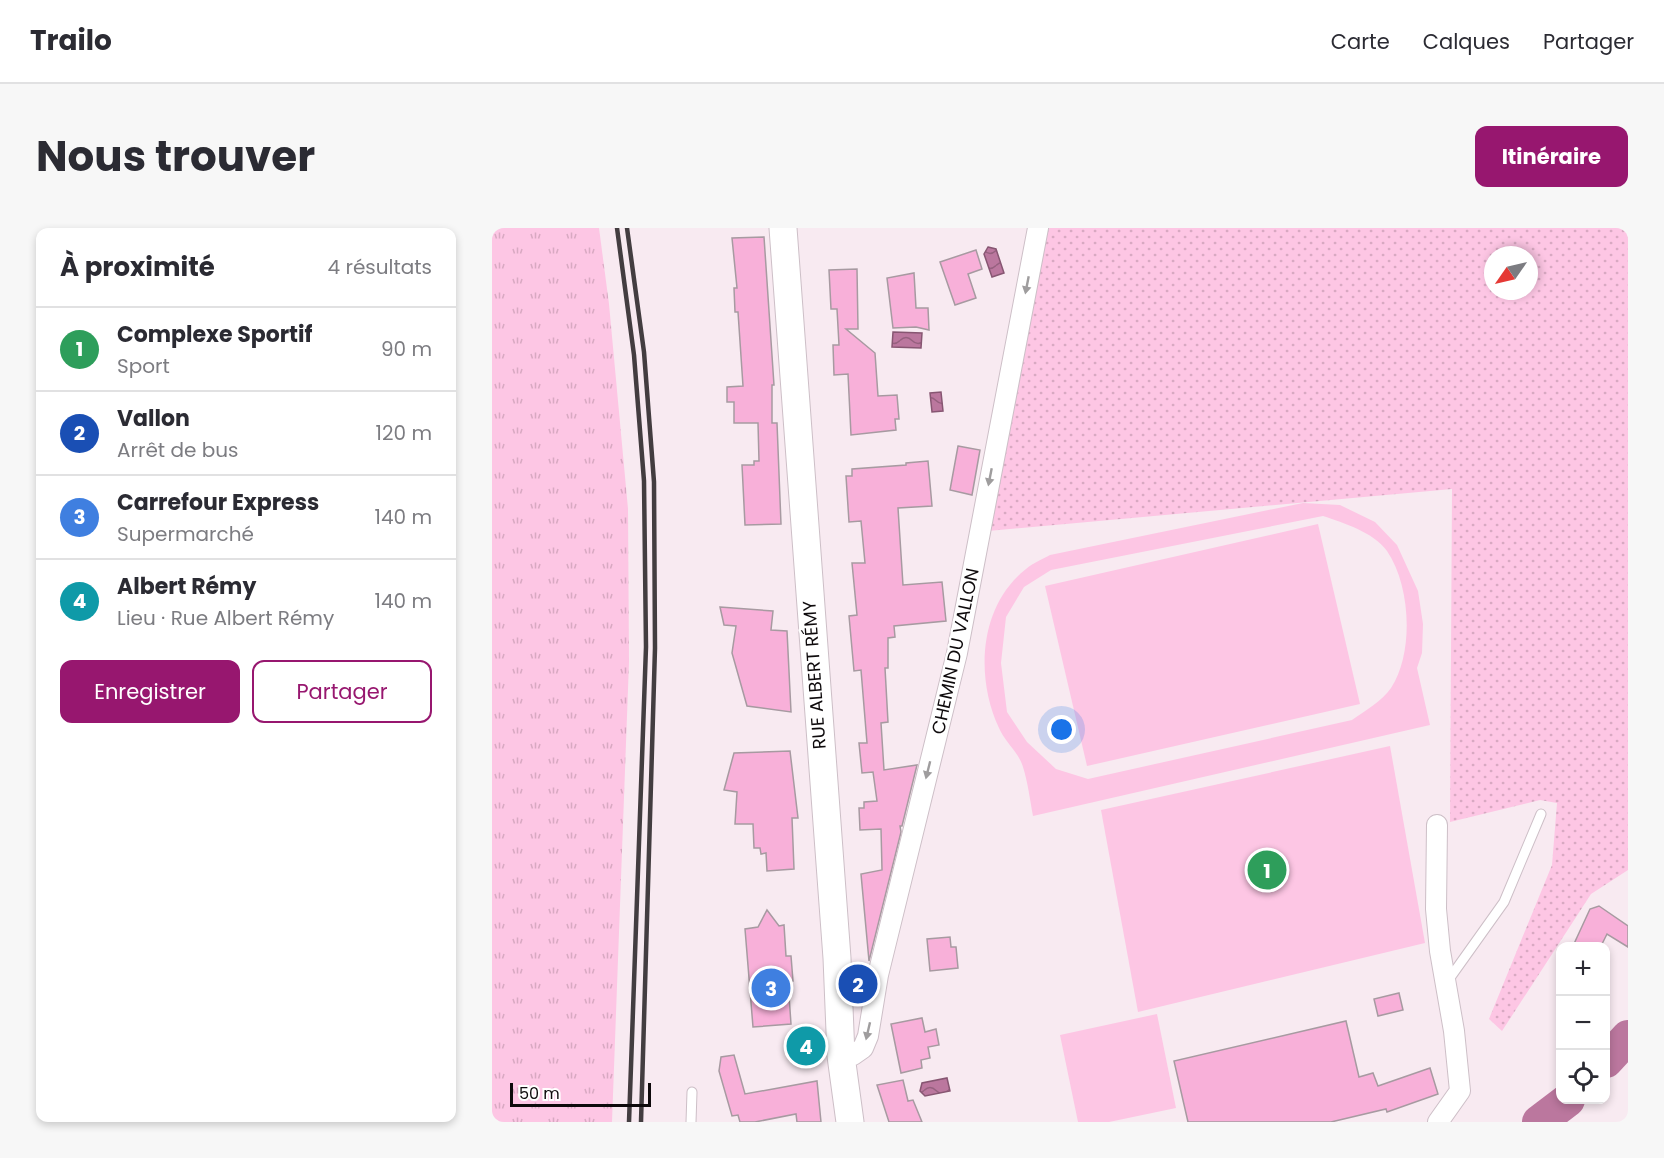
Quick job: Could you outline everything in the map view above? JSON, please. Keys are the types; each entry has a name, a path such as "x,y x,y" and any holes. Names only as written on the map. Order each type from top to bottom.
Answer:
{"main road":[{"name":"RUE ALBERT RÉMY","path":"783,228 837,958 841,1056 850,1122"}],"street":[{"name":"CHEMIN DU VALLON","path":"841,1056 853,1055 863,1048 868,1036 878,975 957,653 1038,228"},
{"path":"1437,825 1436,909 1454,1031 1460,1090 1438,1122"}],"lane":[{"path":"1446,984 1504,902 1541,814"},
{"path":"691,1122 692,1092"}],"green space":[{"path":"492,228 599,228 609,304 628,509 629,662 612,1122 492,1122"},
{"path":"1044,228 1628,228 1628,870 1591,894 1560,942 1556,942 1556,948 1502,1031 1489,1019 1552,865 1557,803 1540,800 1450,822 1452,489 988,531"},
{"path":"1303,503 1340,505 1375,522 1397,545 1418,591 1423,624 1422,653 1417,668 1430,725 1033,816 1021,762 999,728 991,708 986,687 986,643 990,622 1010,584 1029,567 1050,555","holes":["1323,516 1358,529 1374,538 1387,551 1401,582 1407,620 1403,657 1391,688 1373,706 1352,720 1088,779 1056,769 1027,742 1007,712 1001,663 1006,617 1024,587 1051,570"]},
{"path":"1318,524 1360,704 1087,766 1045,586"},
{"path":"1390,746 1425,943 1138,1012 1101,810"},
{"path":"1157,1014 1176,1108 1109,1122 1078,1122 1060,1035"}],"water":[{"path":"988,247 996,249 1004,273 992,277 984,254"},
{"path":"893,332 922,333 921,348 892,347"},
{"path":"941,392 943,411 932,412 930,393"},
{"path":"947,1078 950,1091 925,1096 920,1091 922,1083"}],"building":[{"path":"764,237 774,385 772,385 772,423 777,423 781,524 745,525 742,465 754,465 754,461 759,461 758,423 734,423 734,402 727,402 727,387 743,386 738,312 735,312 734,288 737,288 732,238"},
{"path":"976,250 982,269 968,274 976,298 955,305 940,262"},
{"path":"857,269 858,329 846,329 875,353 878,396 897,395 899,419 895,419 896,430 851,435 848,374 834,375 833,345 839,345 837,309 831,309 829,270"},
{"path":"914,273 916,308 928,308 929,330 916,327 893,328 887,278"},
{"path":"958,446 980,450 972,495 950,490"},
{"path":"928,461 932,506 898,508 903,585 942,582 946,621 894,626 895,637 888,638 888,668 885,668 888,722 881,723 884,770 917,765 902,826 900,826 901,832 869,961 861,874 882,870 881,829 860,830 859,808 864,808 864,802 877,801 873,772 862,773 859,743 867,743 861,670 854,671 849,616 857,615 852,563 865,563 861,521 849,522 846,476 852,476 852,469"},
{"path":"720,607 773,611 771,630 787,631 791,712 747,706 732,653 736,626 724,625"},
{"path":"790,751 798,818 792,818 794,869 767,871 766,853 761,854 760,848 754,848 753,824 735,824 737,792 724,790 734,753"},
{"path":"1599,906 1628,926 1628,947 1607,934 1603,942 1575,942 1590,909"},
{"path":"767,910 779,926 784,925 786,956 791,956 793,981 788,981 791,1024 753,1027 745,929 758,927"},
{"path":"950,937 951,947 956,947 958,968 930,971 927,939"},
{"path":"1399,993 1403,1010 1378,1016 1374,999"},
{"path":"922,1018 925,1032 936,1029 939,1045 928,1047 930,1058 921,1060 922,1068 901,1073 891,1024"},
{"path":"1346,1021 1359,1077 1373,1073 1378,1086 1430,1068 1438,1094 1387,1112 1386,1109 1331,1122 1188,1122 1174,1061"},
{"path":"734,1055 745,1094 817,1081 821,1122 797,1122 796,1114 755,1122 740,1122 738,1115 732,1116 719,1071 721,1057"},
{"path":"903,1080 908,1101 913,1100 922,1122 889,1122 877,1085"}],"waterway":[{"path":"1610,1057 1628,1037"},
{"path":"1539,1122 1563,1104"}],"railway":[{"path":"617,228 634,355 644,481 646,647 629,1122"},
{"path":"627,228 644,352 654,482 655,648 641,1122"}],"place":[{"name":"Complexe Sportif","path":"1267,870"},
{"name":"Vallon","path":"858,984"},
{"name":"Carrefour Express","path":"771,988"},
{"name":"Albert Rémy","path":"806,1046"}]}
